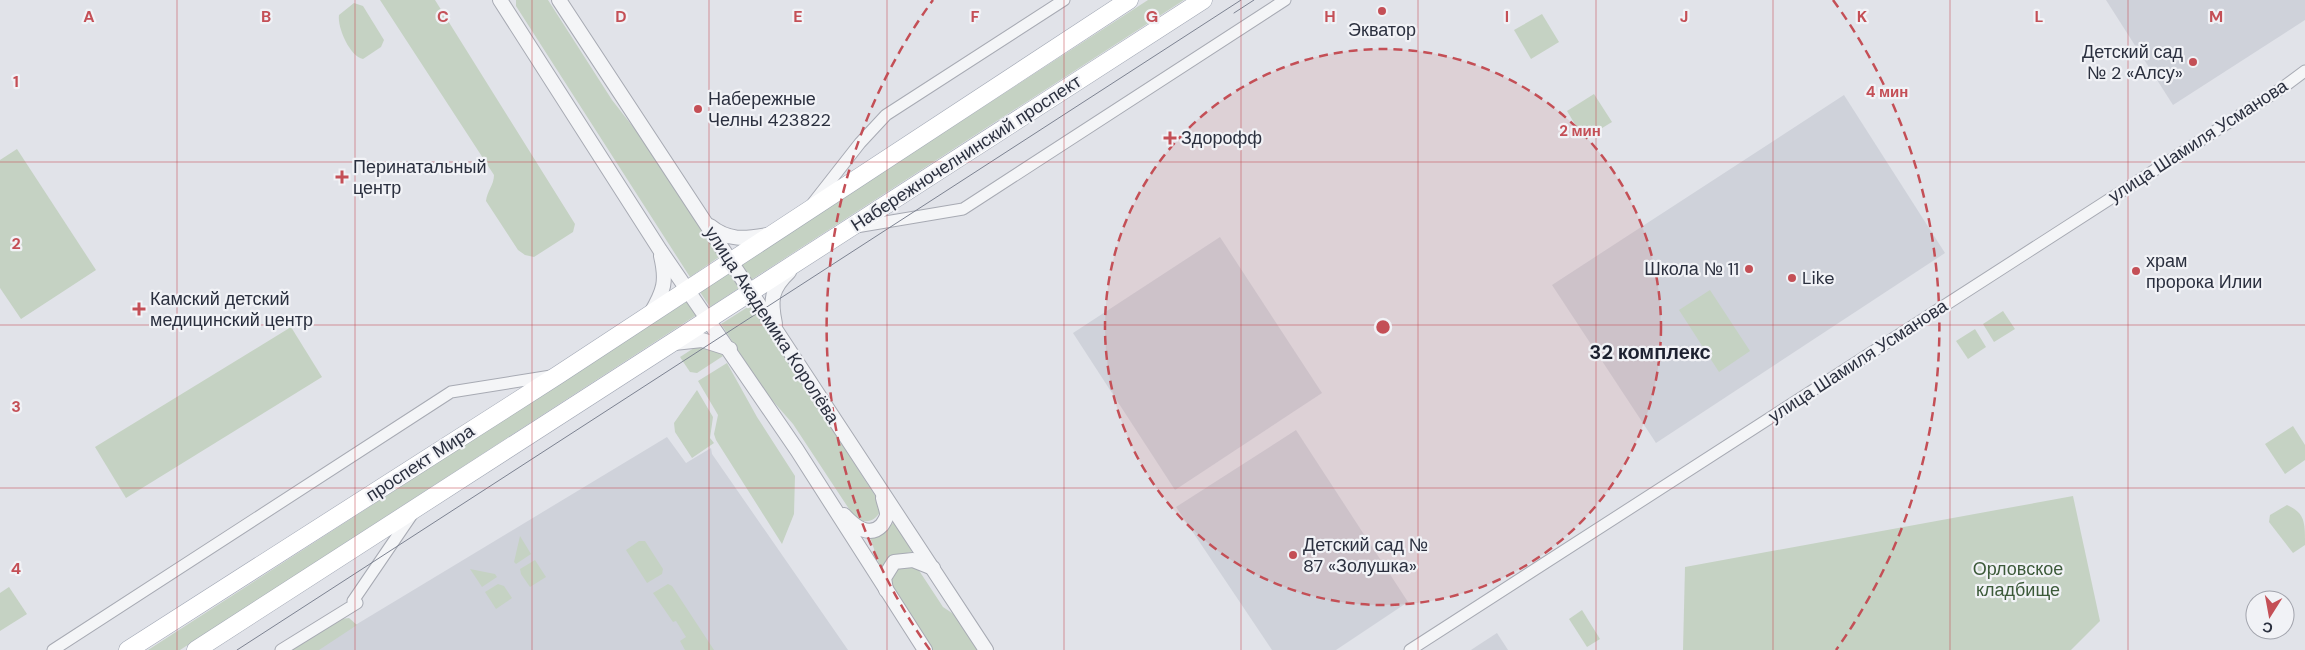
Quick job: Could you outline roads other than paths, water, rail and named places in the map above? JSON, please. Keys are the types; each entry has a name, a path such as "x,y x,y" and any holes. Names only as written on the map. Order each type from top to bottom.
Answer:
{"main road":[{"path":"731,261 1130,0"},
{"name":"Набережночелнинский проспект","path":"730,306 1203,0"},
{"name":"проспект Мира","path":"128,650 558,375 731,261"},
{"name":"проспект Мира","path":"196,650 730,306"}],"street":[{"name":"улица Академика Королёва","path":"559,0 986,650"},
{"path":"809,209 860,143 886,115 1064,0"},
{"path":"847,229 962,209 1285,0"},
{"path":"504,3 660,250 730,349 925,650"},
{"name":"улица Шамиля Усманова","path":"1410,650 2282,88 2305,71"},
{"path":"705,222 719,234 732,238 746,239 772,234"},
{"path":"651,313 664,287 665,274 660,250"},
{"path":"776,330 771,308 773,296 777,283 794,266"},
{"path":"671,344 702,340 730,349"},
{"path":"54,650 451,392 558,375"},
{"path":"826,496 853,524 867,531 878,529 884,523 887,514 881,491"},
{"path":"280,650 358,603 353,600 417,508"},
{"path":"887,591 884,578 894,562 913,560 933,568"}],"tram line":[{"path":"237,650 1241,0"},
{"path":"1234,13 1254,0"}],"place":[{"name":"Экватор","path":"1382,11"},
{"name":"Детский сад № 2 «Алсу»","path":"2193,62"},
{"name":"Набережные Челны 423822","path":"698,109"},
{"name":"Здорофф","path":"1170,138"},
{"name":"Перинатальный центр","path":"342,177"},
{"name":"Школа № 11","path":"1749,269"},
{"name":"храм пророка Илии","path":"2136,271"},
{"name":"Like","path":"1792,278"},
{"name":"Камский детский медицинский центр","path":"139,309"},
{"name":"Детский сад № 87 «Золушка»","path":"1293,555"}],"district":[{"name":"32 комплекс","path":"1650,352"}],"park label":[{"name":"Орловское кладбище","path":"2018,579"}]}
